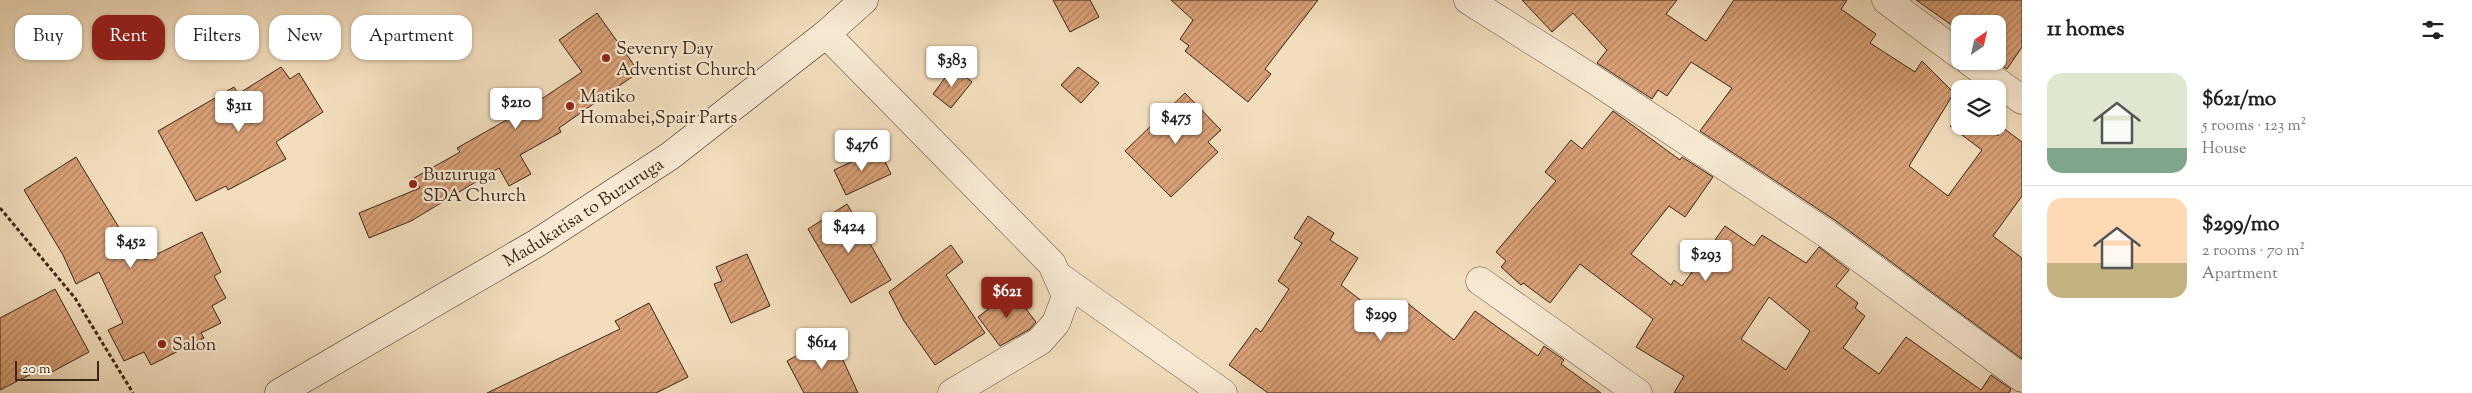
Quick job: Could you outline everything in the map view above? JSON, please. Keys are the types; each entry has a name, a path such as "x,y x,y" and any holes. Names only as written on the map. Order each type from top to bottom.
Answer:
{"street":[{"name":"Madukatisa to Buzuruga","path":"279,393 537,242 670,156 826,34 864,0"},
{"path":"1468,0 1590,77 1827,234 2022,378"},
{"path":"1886,0 1951,48"},
{"path":"826,34 1052,264 1066,296 1056,323 1040,341 952,393"},
{"path":"1981,70 2022,100"},
{"path":"1057,275 1223,393"},
{"path":"1480,281 1638,393"}],"path":[{"path":"0,208 75,298 133,393"}],"building":[{"path":"1053,0 1090,0 1099,17 1070,32"},
{"path":"1171,0 1318,0 1265,69 1271,74 1248,102 1185,51 1189,46 1180,39 1193,20"},
{"path":"1522,0 1677,0 1666,14 1706,41 1734,0 1847,0 1841,9 1876,34 1870,43 1915,72 1922,61 1951,90 1951,98 1909,166 1948,196 1982,150 1962,135 1998,136 2006,135 2006,130 2022,142 2022,196 1993,236 2022,258 2022,359 1836,221 1700,131 1732,88 1691,62 1667,96 1658,90 1652,99 1597,63 1607,50 1573,13 1552,32"},
{"path":"1916,0 2022,0 2022,47 2007,69 2006,15 1951,15 1951,25"},
{"path":"597,13 639,72 559,128 561,132 520,155 531,174 509,186 499,168 411,221 369,238 359,213 420,188 414,178 460,152 457,148 528,108 582,72 559,40"},
{"path":"281,67 290,79 299,73 323,112 276,142 286,159 228,190 226,186 196,201 158,131 234,87 238,94"},
{"path":"953,67 972,82 951,108 933,94"},
{"path":"1078,67 1099,83 1081,103 1061,85"},
{"path":"1185,93 1221,130 1208,142 1218,152 1171,197 1125,151"},
{"path":"1613,111 1680,160 1682,157 1713,177 1685,217 1669,206 1631,254 1671,285 1674,280 1682,286 1725,226 1754,246 1762,235 1806,263 1819,247 1849,270 1836,286 1858,303 1855,308 1865,316 1843,348 1879,374 1906,337 1981,390 1991,375 2011,389 2009,393 1674,393 1684,376 1636,347 1653,319 1580,264 1550,303 1523,283 1521,285 1501,267 1506,261 1496,252 1556,181 1545,172 1571,140 1582,149","holes":["1769,297 1810,331 1786,370 1741,339"]},
{"path":"879,149 891,174 846,195 834,170"},
{"path":"76,157 135,254 141,251 145,260 202,232 221,272 214,276 226,298 212,306 221,323 201,333 204,338 151,365 144,352 124,361 108,330 123,323 99,272 76,284 63,255 24,190"},
{"path":"847,204 891,280 851,303 808,229"},
{"path":"1308,216 1334,233 1330,240 1358,258 1341,285 1389,322 1406,302 1454,340 1475,311 1538,356 1544,346 1564,360 1561,364 1601,393 1268,393 1229,365 1256,328 1261,332 1289,289 1278,281 1302,243 1294,238"},
{"path":"951,245 963,262 946,275 985,333 935,365 904,321 889,292"},
{"path":"747,254 770,306 731,323 714,284 722,281 716,267"},
{"path":"55,289 89,352 48,374 45,367 0,390 0,318"},
{"path":"1012,291 1036,322 1030,329 1000,346 978,317"},
{"path":"649,303 688,377 656,393 487,393 620,329 615,321"},
{"path":"832,336 858,393 804,393 787,361"}],"place":[{"name":"Sevenry Day Adventist Church","path":"606,58"},
{"name":"Matiko Homabei,Spair Parts","path":"570,106"},
{"name":"Buzuruga SDA Church","path":"413,184"},
{"name":"Salon","path":"162,344"}]}
